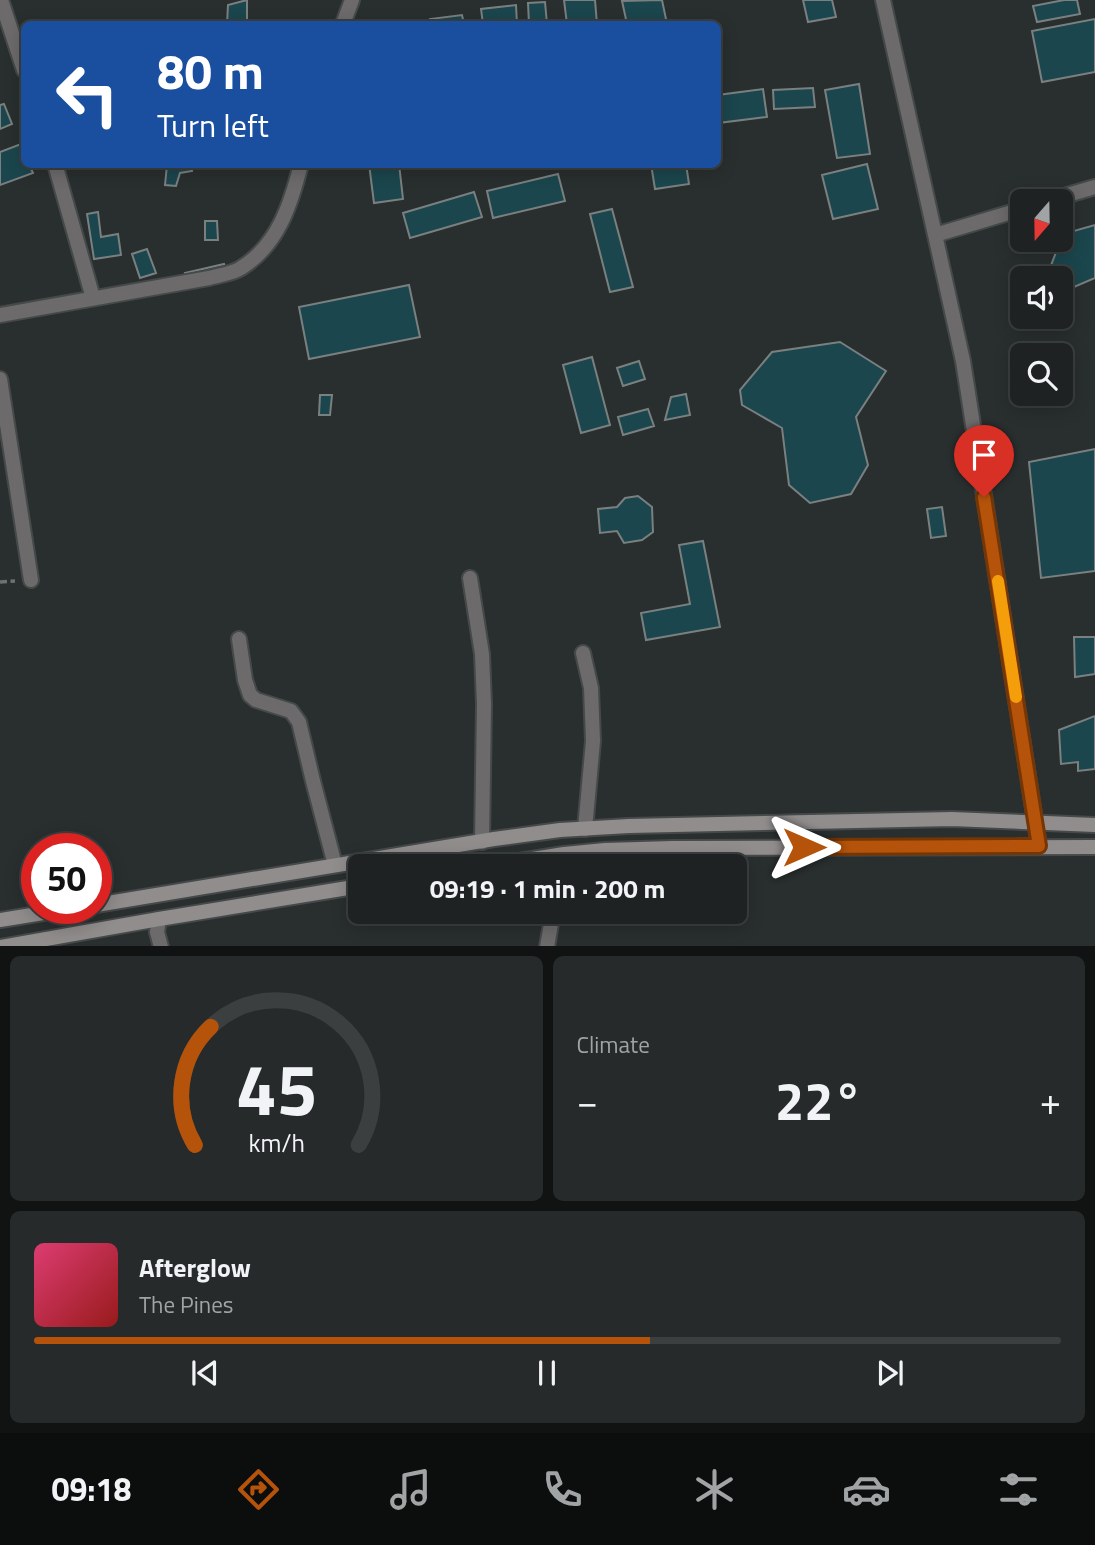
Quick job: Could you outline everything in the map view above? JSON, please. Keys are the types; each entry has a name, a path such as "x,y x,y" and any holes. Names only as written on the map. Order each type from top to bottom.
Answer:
{"main road":[{"path":"112,902 560,830 952,819 1095,825"},
{"path":"588,854 605,850 673,848 1095,847"},
{"path":"14,946 40,944 159,919 348,888"},
{"path":"0,920 21,917"}],"street":[{"path":"1,0 21,60"},
{"path":"345,21 352,0"},
{"path":"883,0 963,361 1039,846"},
{"path":"56,168 93,298"},
{"path":"0,315 209,278 239,270 260,252 275,234 292,200 300,168"},
{"path":"1073,193 1095,187"},
{"path":"935,235 1010,213"},
{"path":"0,379 6,452 31,580"},
{"path":"471,578 482,654 482,842"},
{"path":"239,639 250,695 256,700 291,711 299,722 335,866"},
{"path":"583,653 591,688 593,741 585,829"},
{"path":"159,919 160,946"},
{"path":"547,946 551,924"}],"building":[{"path":"247,0 247,21 227,21 228,5"},
{"path":"564,0 595,0 597,21 567,21"},
{"path":"662,0 666,21 626,21 622,1"},
{"path":"803,0 832,0 836,17 808,22"},
{"path":"1077,0 1080,14 1037,22 1033,6"},
{"path":"545,2 547,21 529,21 528,3"},
{"path":"516,5 517,21 483,21 481,9"},
{"path":"462,15 463,21 430,21"},
{"path":"1095,19 1095,72 1042,82 1032,31"},
{"path":"859,84 870,154 837,158 825,90"},
{"path":"813,88 815,107 774,109 773,90"},
{"path":"763,89 767,117 721,123 721,95"},
{"path":"4,104 12,124 0,129 0,105"},
{"path":"21,144 21,168 31,168 33,173 0,185 0,152"},
{"path":"867,164 878,209 833,219 822,175"},
{"path":"167,168 192,168 192,171 180,173 176,186 165,185"},
{"path":"370,168 399,168 403,199 374,203"},
{"path":"652,168 687,168 689,184 655,189"},
{"path":"558,174 565,201 493,218 487,191"},
{"path":"474,192 482,217 410,238 403,213"},
{"path":"612,209 633,287 610,292 590,214"},
{"path":"98,212 101,237 118,234 121,255 94,259 87,214"},
{"path":"205,221 217,221 218,240 205,240"},
{"path":"1095,225 1095,278 1073,287 1073,266 1051,266 1056,252 1073,252 1073,231"},
{"path":"147,249 156,273 140,278 132,254"},
{"path":"224,264 228,279 188,287 185,273"},
{"path":"409,285 420,337 309,359 299,307"},
{"path":"840,342 886,371 856,417 868,465 851,494 810,503 789,485 782,428 742,405 740,390 772,352"},
{"path":"592,357 610,425 581,433 563,365"},
{"path":"639,361 645,379 623,386 617,368"},
{"path":"686,394 690,415 665,420 671,397"},
{"path":"320,395 332,395 330,415 319,415"},
{"path":"648,409 654,426 623,435 618,417"},
{"path":"1095,449 1095,571 1041,578 1029,462"},
{"path":"638,496 652,507 653,532 642,540 624,543 617,531 600,533 598,509 617,507 625,498"},
{"path":"942,507 946,536 931,538 927,509"},
{"path":"703,541 720,627 646,640 641,613 690,604 679,545"},
{"path":"1074,637 1095,637 1095,674 1075,677"},
{"path":"1095,716 1095,769 1078,771 1078,762 1061,764 1059,730"}],"slow traffic":[{"path":"998,581 1016,697"}],"route":[{"path":"804,847 1039,846 984,497"}]}
